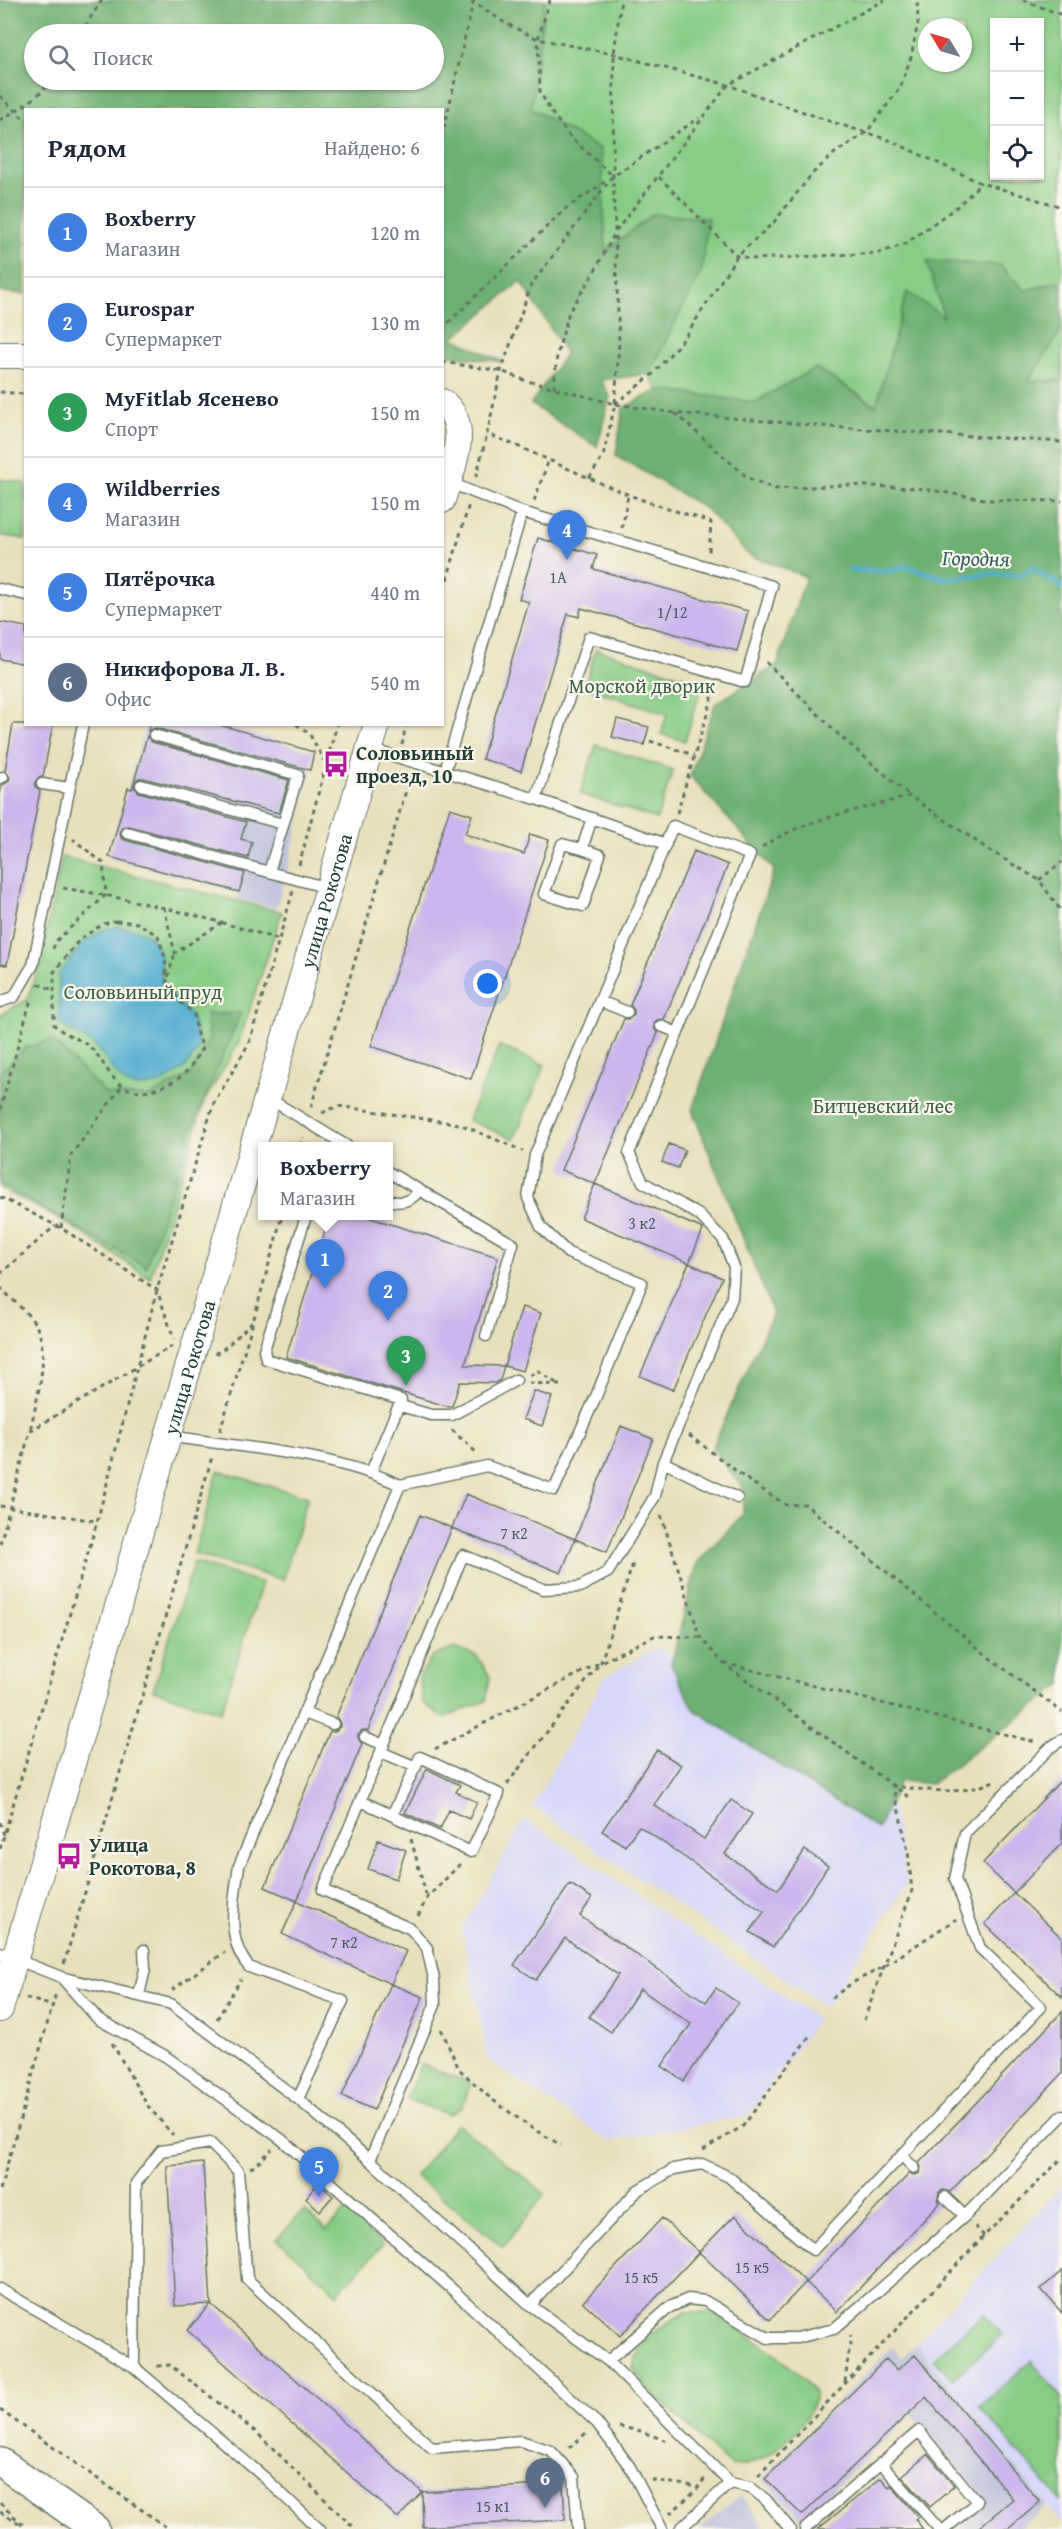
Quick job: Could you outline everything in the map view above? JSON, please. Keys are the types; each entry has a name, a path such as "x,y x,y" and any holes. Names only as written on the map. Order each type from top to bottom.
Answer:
{"main road":[{"path":"0,2462 95,2529"}],"street":[{"path":"444,403 448,406 459,427 456,453 445,491"},
{"name":"улица Рокотова","path":"0,2009 7,1956 169,1436 373,736"}],"lane":[{"path":"445,491 472,492 525,513 772,586 745,682 589,637 536,799"},
{"path":"445,771 525,513"},
{"path":"0,589 24,595"},
{"path":"0,1002 14,997 33,965 82,726"},
{"path":"154,735 298,775 269,872"},
{"path":"373,736 399,757 536,799 666,844"},
{"path":"42,784 69,789"},
{"path":"141,785 283,824"},
{"path":"582,849 592,818"},
{"path":"169,1436 332,1463 371,1472 400,1485 488,1466 554,1490 597,1394 642,1284 568,1253 541,1227 528,1198 535,1155 673,826 750,855 629,1153 642,1182 699,1215 723,1239 734,1267 732,1298 663,1462 655,1496 608,1572 580,1587 543,1588 463,1555 323,1890 411,1929 427,1948 434,1978 435,2005 433,2011 370,2160"},
{"path":"127,834 329,888"},
{"path":"562,844 582,849 600,855 583,906 544,894 562,844"},
{"path":"600,1000 627,1012"},
{"path":"661,1026 678,1033"},
{"path":"268,1098 341,1142"},
{"path":"393,1175 418,1192 513,1244 486,1336"},
{"path":"393,1201 400,1203 413,1198 418,1192"},
{"path":"304,1220 264,1350 266,1359 401,1400 371,1472"},
{"path":"400,1406 431,1415 452,1415 518,1381"},
{"path":"663,1462 737,1498"},
{"path":"298,2099 343,2001 249,1967 240,1957 235,1945 233,1908 239,1866 400,1485"},
{"path":"304,1713 333,1724"},
{"path":"361,1801 471,1852 499,1794 383,1749 365,1737"},
{"path":"530,2305 638,2190 674,2169 702,2164 729,2178 813,2250 902,2156 1041,2007 980,1948 955,1878 965,1833 1051,1747 1062,1740"},
{"path":"392,1815 418,1762"},
{"path":"139,1995 145,1969 144,1950"},
{"path":"7,1956 61,1977 171,2004 209,2032 298,2099 370,2160 530,2305 608,2361 708,2461 726,2487"},
{"path":"61,1977 98,2019 165,2056 281,2139 453,2290 597,2423 635,2477 661,2526"},
{"path":"608,2361 670,2307 688,2299 705,2301 768,2338 797,2338 834,2329 965,2216 1062,2116"},
{"path":"134,2367 136,2183 161,2151 210,2143 238,2171 246,2279 432,2448 521,2441 550,2451 574,2477 578,2529"},
{"path":"902,2156 914,2168"},
{"path":"945,2198 965,2216"},
{"path":"0,2289 134,2367 264,2477 319,2529"},
{"path":"806,2529 919,2431 977,2502 945,2529"},
{"path":"881,2463 939,2529"},
{"path":"680,2529 726,2487 750,2487 766,2500 790,2529"}],"path":[{"path":"86,24 102,0"},
{"path":"550,0 538,39 540,92 551,112 570,137 613,176"},
{"path":"589,478 603,457 615,404 619,343 613,176 614,54 621,0"},
{"path":"554,388 557,355 569,312 592,276 616,231 728,85 885,0"},
{"path":"615,404 654,374 685,337 737,256 774,222 812,174 836,152 866,134 900,88 916,34 917,0"},
{"path":"1023,0 1062,15"},
{"path":"444,128 472,1 505,23 538,39 614,54 728,85 889,140 981,183 1062,207"},
{"path":"0,120 43,90"},
{"path":"0,96 24,119"},
{"path":"444,328 565,209 704,116"},
{"path":"444,590 472,492 501,371 531,285 613,176"},
{"path":"659,177 737,256 756,259 879,253 913,239 958,206 981,183"},
{"path":"444,362 501,371 615,404 675,413 844,428 1062,442"},
{"path":"0,392 24,394"},
{"path":"675,413 748,478 775,489 846,484 917,488 992,500 1062,501"},
{"path":"487,434 531,450 548,461 628,495 711,522 708,567"},
{"path":"525,513 548,461"},
{"path":"619,541 628,495"},
{"path":"754,651 785,679 840,736 910,796 989,850 1039,880 1062,912"},
{"path":"673,826 719,674"},
{"path":"299,726 309,733 326,762"},
{"path":"0,1849 97,1522 158,1290 213,1105 249,1042 280,940 337,726"},
{"path":"301,1142 411,774 399,757 406,726"},
{"path":"650,741 694,755"},
{"path":"750,855 775,838 816,822 910,796"},
{"path":"60,829 104,863 106,895"},
{"path":"1039,880 1062,862"},
{"path":"50,886 164,907 224,922 280,940"},
{"path":"51,952 56,941 106,895"},
{"path":"164,907 175,953 167,982"},
{"path":"116,921 138,924 158,936 165,958 167,982 180,1002 194,1014 197,1034 203,1047 187,1071 159,1089 133,1090 122,1086 102,1066 93,1050 75,1037 64,1034 54,1024 54,990 54,972 80,939 103,924 116,921"},
{"path":"175,953 224,922"},
{"path":"36,983 54,990"},
{"path":"0,1110 33,995"},
{"path":"61,1228 70,1155 122,1086"},
{"path":"307,1121 338,1106 349,1107 459,1125 535,1155"},
{"path":"0,1197 56,1225 158,1290 175,1344 30,1431"},
{"path":"0,2190 281,1220"},
{"path":"0,1274 56,1225"},
{"path":"0,1287 34,1322 42,1348 40,1382 30,1431 0,1544"},
{"path":"195,1347 219,1353 253,1322"},
{"path":"538,1371 560,1385 541,1384 518,1381 538,1371"},
{"path":"431,1415 447,1426 488,1466"},
{"path":"678,1426 757,1487 786,1505 805,1504 990,1658 1062,1712"},
{"path":"655,1496 700,1636 723,1663 909,1797"},
{"path":"0,1506 97,1522"},
{"path":"499,1794 601,1662 637,1550"},
{"path":"418,1762 601,1662 654,1636 700,1636"},
{"path":"723,1663 1051,1747"},
{"path":"893,1786 960,1790 987,1785 996,1779"},
{"path":"864,2020 912,1891 908,1851 893,1786"},
{"path":"406,1821 427,1898"},
{"path":"0,1822 4,1835"},
{"path":"411,1929 427,1898 471,1852"},
{"path":"832,1998 967,1911"},
{"path":"158,2000 235,1945"},
{"path":"209,2032 249,1967"},
{"path":"433,2011 459,2069 490,2098 533,2129 561,2145"},
{"path":"98,2019 147,2105 184,2147"},
{"path":"674,2169 743,2126 811,2034"},
{"path":"238,2171 255,2166 281,2139"},
{"path":"750,2487 845,2384 1062,2158"},
{"path":"845,2384 854,2312"},
{"path":"134,2367 170,2365 257,2433 355,2529"},
{"path":"0,2410 169,2529"},
{"path":"557,2458 597,2423 637,2430 700,2453"},
{"path":"661,2526 699,2487 705,2478 708,2461"},
{"path":"635,2477 699,2487 726,2487"},
{"path":"0,2503 26,2528"},
{"path":"0,2512 26,2528"}],"shaded area":[{"path":"146,726 221,726 314,752 289,865 276,908 237,899 239,892 109,857"},
{"path":"658,1647 892,1806 907,1883 826,2007 532,1806 605,1677"},
{"path":"525,1819 818,2019 747,2116 609,2141 488,2060 462,1929"},
{"path":"1062,2186 1062,2525 916,2344"},
{"path":"916,2344 1046,2506 1019,2529 958,2529 988,2502 912,2414 802,2519 762,2479 892,2347 902,2358"},
{"path":"741,2495 765,2529 699,2529"}],"green space":[{"path":"0,0 545,0 531,108 601,150 606,251 653,214 708,218 702,270 649,374 601,380 610,396 597,447 531,404 566,353 521,281 453,338 503,362 444,354 444,108 24,108 24,294 0,292"},
{"path":"545,0 1062,0 1062,290 1058,281 1025,291 1000,265 927,261 944,318 907,292 877,406 816,368 755,402 658,390 649,374 702,270 653,214 606,251 600,150 531,108"},
{"name":"Битцевский лес","path":"927,261 1000,265 1025,291 1059,281 1062,290 1062,329 1028,381 1062,381 1062,1685 931,1784 900,1781 878,1829 695,1710 671,1665 697,1563 743,1514 744,1490 712,1448 773,1313 692,1110 774,870 690,776 715,704 777,665 806,577 749,555 706,509 616,455 623,408 658,390 755,402 816,368 876,406 907,292 944,317"},
{"path":"1062,329 1062,380 1028,381"},
{"path":"0,479 24,483 24,539 0,535"},
{"name":"Морской дворик","path":"596,649 703,683 685,741 661,734 667,714 584,687"},
{"path":"596,745 673,770 657,819 580,794"},
{"name":"Соловьиный пруд","path":"62,857 282,912 239,1042 204,1102 150,1278 70,1225 0,1188 0,1015 27,1000 39,966"},
{"path":"241,1013 191,1131 146,1267 0,1184 0,1072 25,1048 52,1040 106,1094 149,1097 191,1074 209,1039 206,1014"},
{"path":"499,1046 545,1065 514,1139 468,1120"},
{"path":"218,1471 308,1497 283,1580 194,1554"},
{"path":"194,1562 262,1583 221,1712 153,1690"},
{"path":"454,1648 477,1656 490,1677 486,1701 443,1718 423,1703 419,1679 431,1657"},
{"path":"420,2064 471,2083 462,2107 449,2115 407,2099"},
{"path":"457,2124 545,2194 503,2247 415,2176"},
{"path":"304,2210 327,2230 346,2210 383,2244 337,2294 277,2239"},
{"path":"687,2312 710,2313 734,2326 785,2362 810,2386 814,2394 812,2406 795,2431 782,2444 754,2462 740,2466 729,2465 645,2386 633,2369 645,2341 668,2322"},
{"path":"984,2314 1003,2335 952,2379 934,2358"},
{"path":"1031,2361 1062,2397 1062,2502 979,2407"}],"water":[{"path":"117,927 140,931 151,938 159,951 163,983 191,1018 200,1047 177,1074 146,1087 130,1085 123,1081 93,1044 59,1022 59,974 83,943 105,929"}],"building":[{"path":"538,538 597,555 593,569 748,611 737,651 581,608 579,617 568,614 521,771 482,759 529,602 519,599"},
{"path":"0,622 24,627 24,664 0,659"},
{"path":"617,719 649,727 644,745 612,737"},
{"path":"13,724 53,726 43,777 39,777 35,782 35,787 40,791 7,965 0,964 0,795 2,785 10,778 5,770"},
{"path":"149,726 224,726 314,752 310,770 156,728 148,731"},
{"path":"147,736 152,742 289,780 279,813 143,778 134,782 134,787 139,792 246,822 241,839 252,842 248,858 129,826 122,827 120,832 121,838 125,840 245,873 239,892 109,857 128,788 132,789"},
{"path":"450,808 472,815 465,834 524,854 530,834 549,840 471,1079 371,1046"},
{"path":"694,851 728,865 664,1019 657,1020 654,1024 658,1033 595,1184 561,1170 624,1019 629,1019 634,1015 634,1010 630,1005"},
{"path":"669,1144 685,1150 678,1168 662,1162"},
{"path":"595,1184 701,1228 703,1230 689,1263 581,1218"},
{"path":"328,1220 377,1220 498,1257 465,1365 504,1366 500,1380 495,1383 460,1382 452,1406 449,1407 286,1357"},
{"path":"689,1263 722,1278 673,1390 640,1376"},
{"path":"522,1307 541,1313 523,1371 504,1366"},
{"path":"534,1391 552,1397 542,1426 523,1419"},
{"path":"621,1426 653,1439 607,1552 575,1539"},
{"path":"466,1494 575,1539 561,1573 452,1528"},
{"path":"420,1515 452,1528 368,1730 363,1730 358,1734 362,1744 297,1901 265,1887 330,1731 335,1731 340,1727 340,1722 336,1717"},
{"path":"657,1750 681,1765 654,1805 704,1839 731,1800 752,1814 725,1854 778,1890 805,1850 828,1866 773,1947 750,1932 764,1912 639,1826 625,1846 602,1831"},
{"path":"427,1769 460,1785 456,1792 477,1802 469,1819 449,1810 440,1829 405,1813"},
{"path":"1062,1779 1062,1843 1014,1893 983,1863"},
{"path":"378,1840 406,1850 396,1879 368,1869"},
{"path":"570,1884 592,1898 580,1916 706,2002 716,1988 738,2003 684,2081 662,2066 691,2024 640,1989 611,2032 589,2017 618,1975 565,1938 536,1980 514,1965"},
{"path":"1014,1893 1062,1938 1062,1997 985,1924"},
{"path":"297,1901 406,1951 391,1984 282,1934"},
{"path":"391,1984 423,1997 374,2110 342,2096"},
{"path":"1062,2012 1062,2074 950,2192 943,2190 939,2192 940,2203 837,2312 806,2282 909,2174 920,2173 919,2163"},
{"path":"203,2163 211,2304 175,2306 167,2166"},
{"path":"318,2183 333,2196 320,2211 306,2198"},
{"path":"735,2215 806,2282 770,2320 699,2252"},
{"path":"662,2218 699,2252 620,2336 583,2302"},
{"path":"1062,2271 1062,2313 1041,2289"},
{"path":"211,2304 422,2492 398,2518 187,2330"},
{"path":"915,2355 1040,2502 1008,2529 977,2529 1013,2499 926,2397 802,2515 765,2479 886,2359 897,2370"},
{"path":"928,2454 954,2486 930,2507 902,2476"},
{"path":"881,2478 889,2487 891,2485 918,2517 915,2519 923,2529 818,2529"},
{"path":"563,2484 565,2520 423,2527 422,2492"}],"waterway":[{"name":"Городня","path":"849,570 891,571 904,566 947,579 988,574 1022,575 1032,568 1062,587"}],"place":[{"name":"Wildberries","path":"567,560"},
{"name":"Соловьиный проезд, 10","path":"336,764"},
{"name":"Boxberry","path":"325,1289"},
{"name":"Eurospar","path":"388,1321"},
{"name":"MyFitlab Ясенево","path":"406,1386"},
{"name":"Улица Рокотова, 8","path":"69,1856"},
{"name":"Пятёрочка","path":"319,2197"},
{"name":"Никифорова Л. В.","path":"545,2508"}]}
